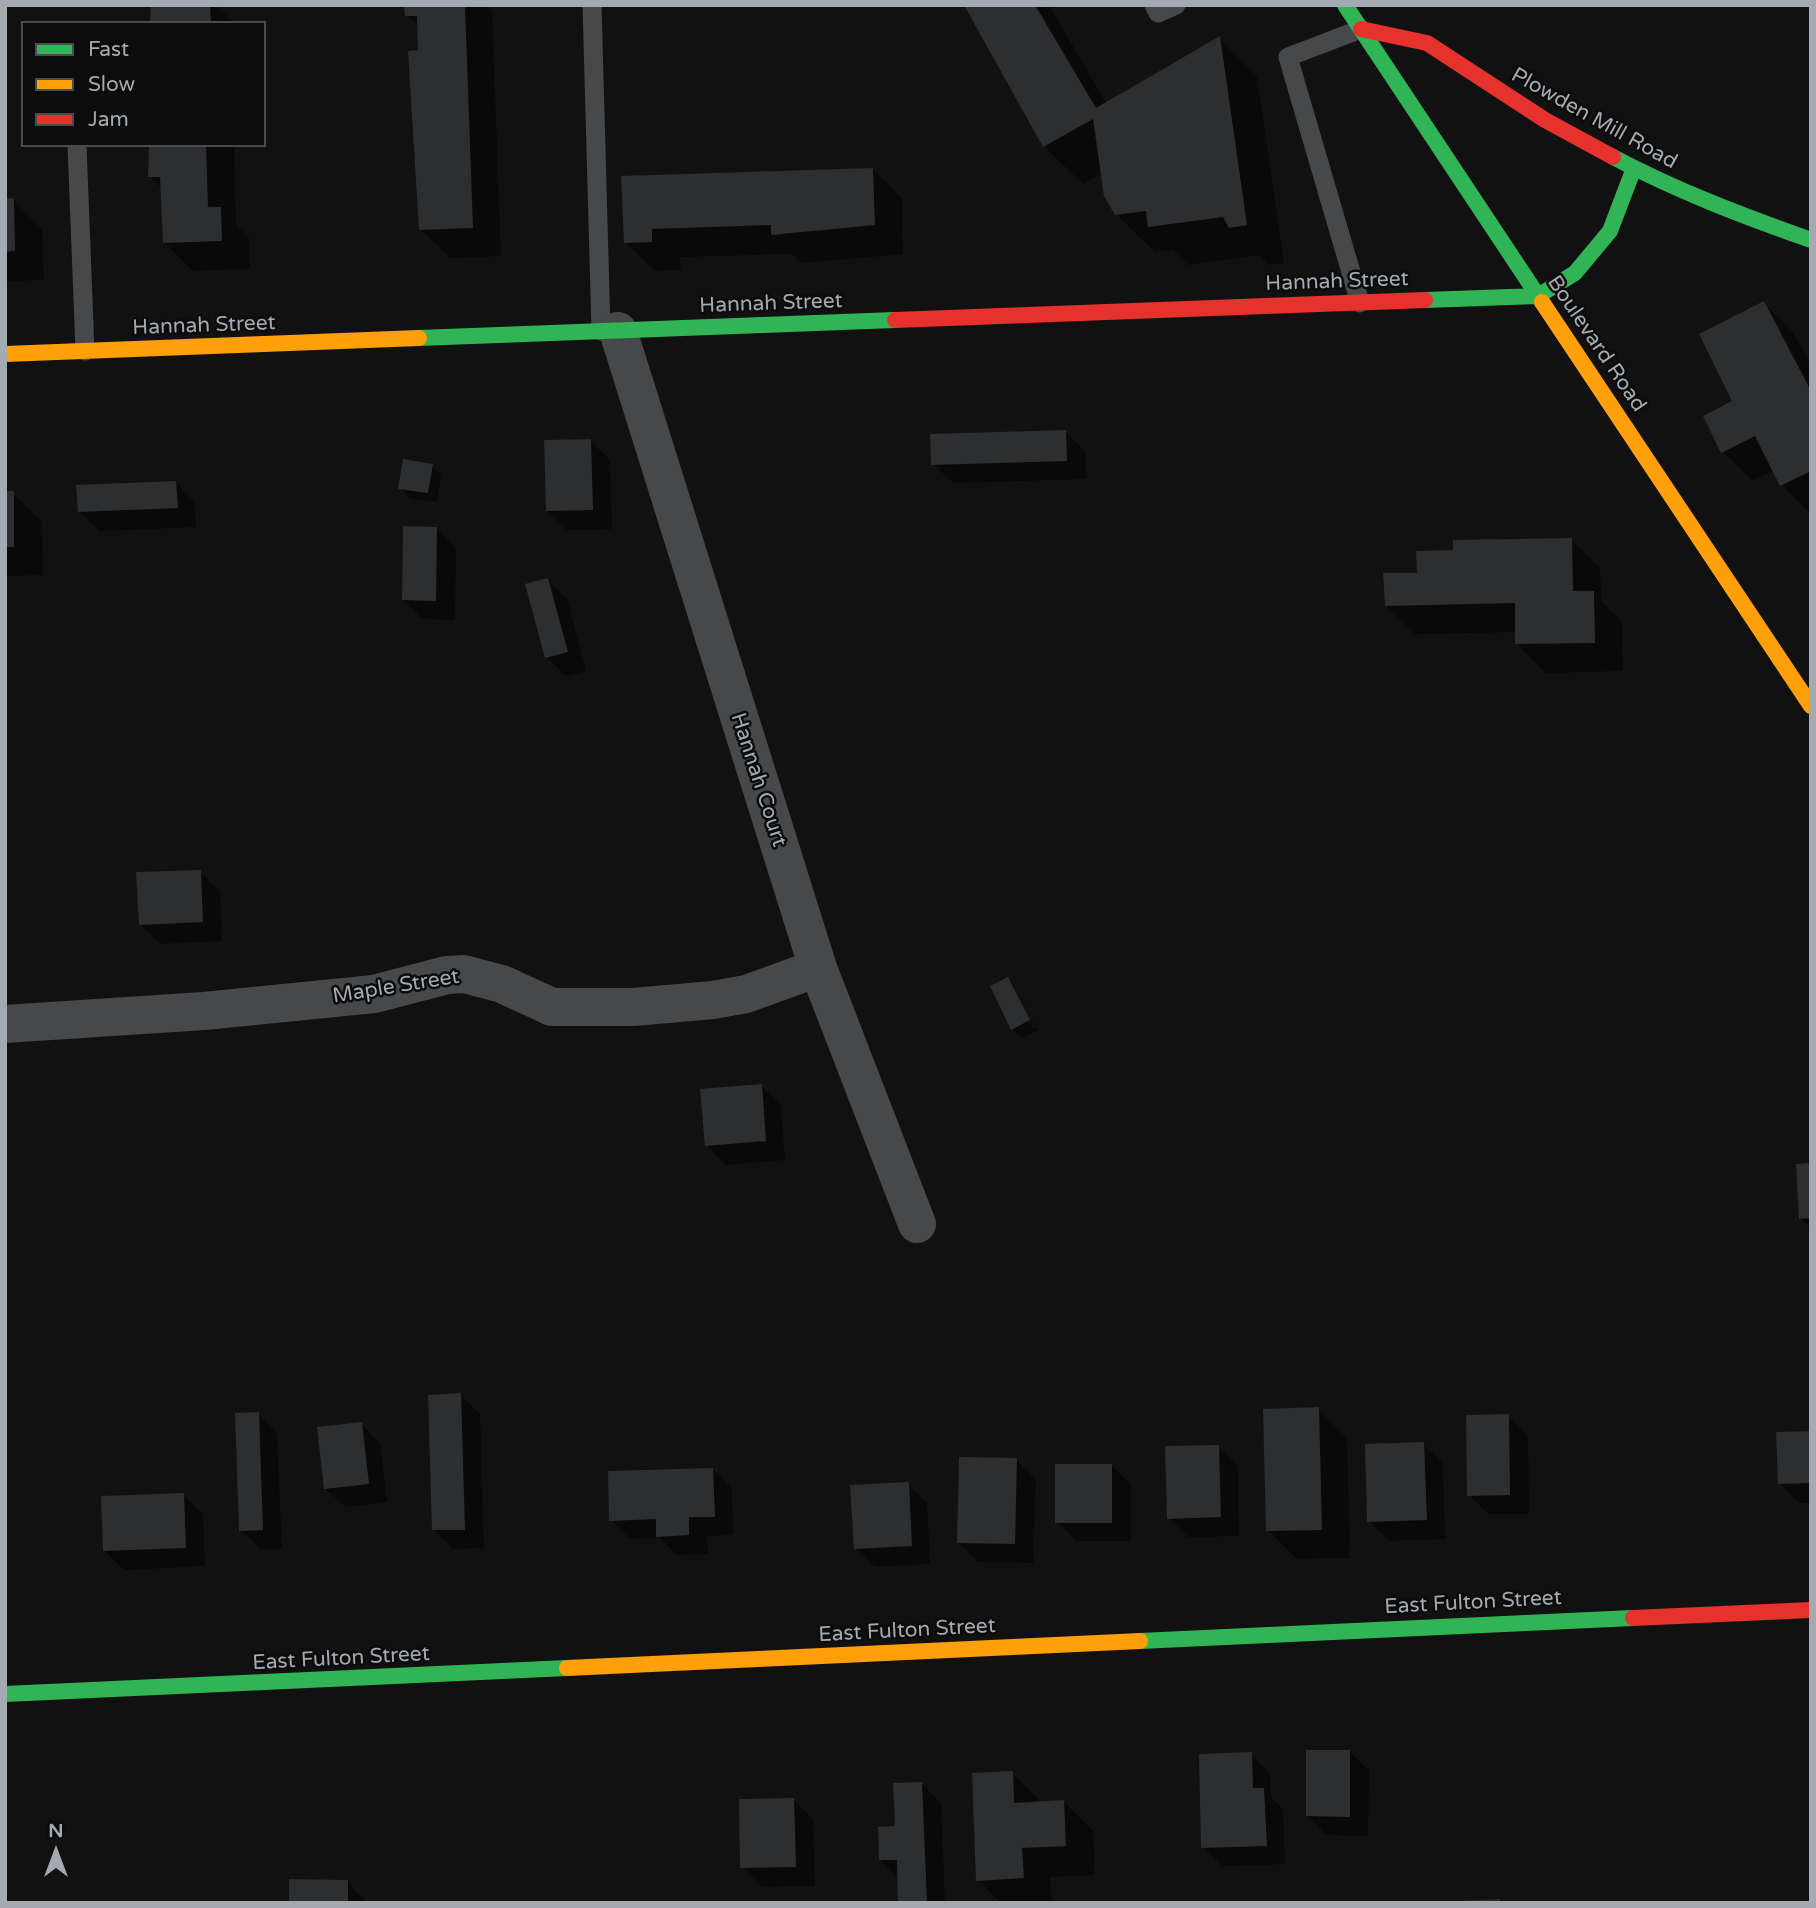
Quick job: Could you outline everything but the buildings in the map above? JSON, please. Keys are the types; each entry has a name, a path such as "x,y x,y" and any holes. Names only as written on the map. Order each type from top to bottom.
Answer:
{"street":[{"name":"Boulevard Road","path":"1345,5 1811,706"},
{"name":"Plowden Mill Road","path":"1361,29 1427,44 1545,120 1634,168 1713,205 1811,240"},
{"path":"1538,296 1575,273 1610,231 1634,168"},
{"name":"Hannah Street","path":"5,354 1538,296"},
{"name":"Hannah Court","path":"609,331 818,968 917,1224"},
{"name":"Maple Street","path":"5,1024 204,1011 374,994 447,975 464,974 502,984 552,1007 633,1007 713,1000 746,994 818,968"},
{"name":"East Fulton Street","path":"5,1694 1811,1609"}],"lane":[{"path":"592,5 609,331"},
{"path":"1154,5 1158,13 1176,5"},
{"path":"1360,303 1289,57 1361,29"},
{"path":"77,147 85,351"}],"traffic: fast":[{"path":"1345,5 1542,302"},
{"path":"1613,157 1711,202 1811,240"},
{"path":"1425,300 1538,296 1575,273 1610,231 1634,168"},
{"path":"419,338 895,320"},
{"path":"1140,1641 1633,1618"},
{"path":"5,1694 567,1668"}],"traffic: slow":[{"path":"1542,302 1811,706"},
{"path":"5,354 419,338"},
{"path":"567,1668 1140,1641"}],"traffic: jam":[{"path":"1361,29 1427,43 1545,120 1613,157"},
{"path":"895,320 1425,300"},
{"path":"1633,1618 1811,1610"}]}
